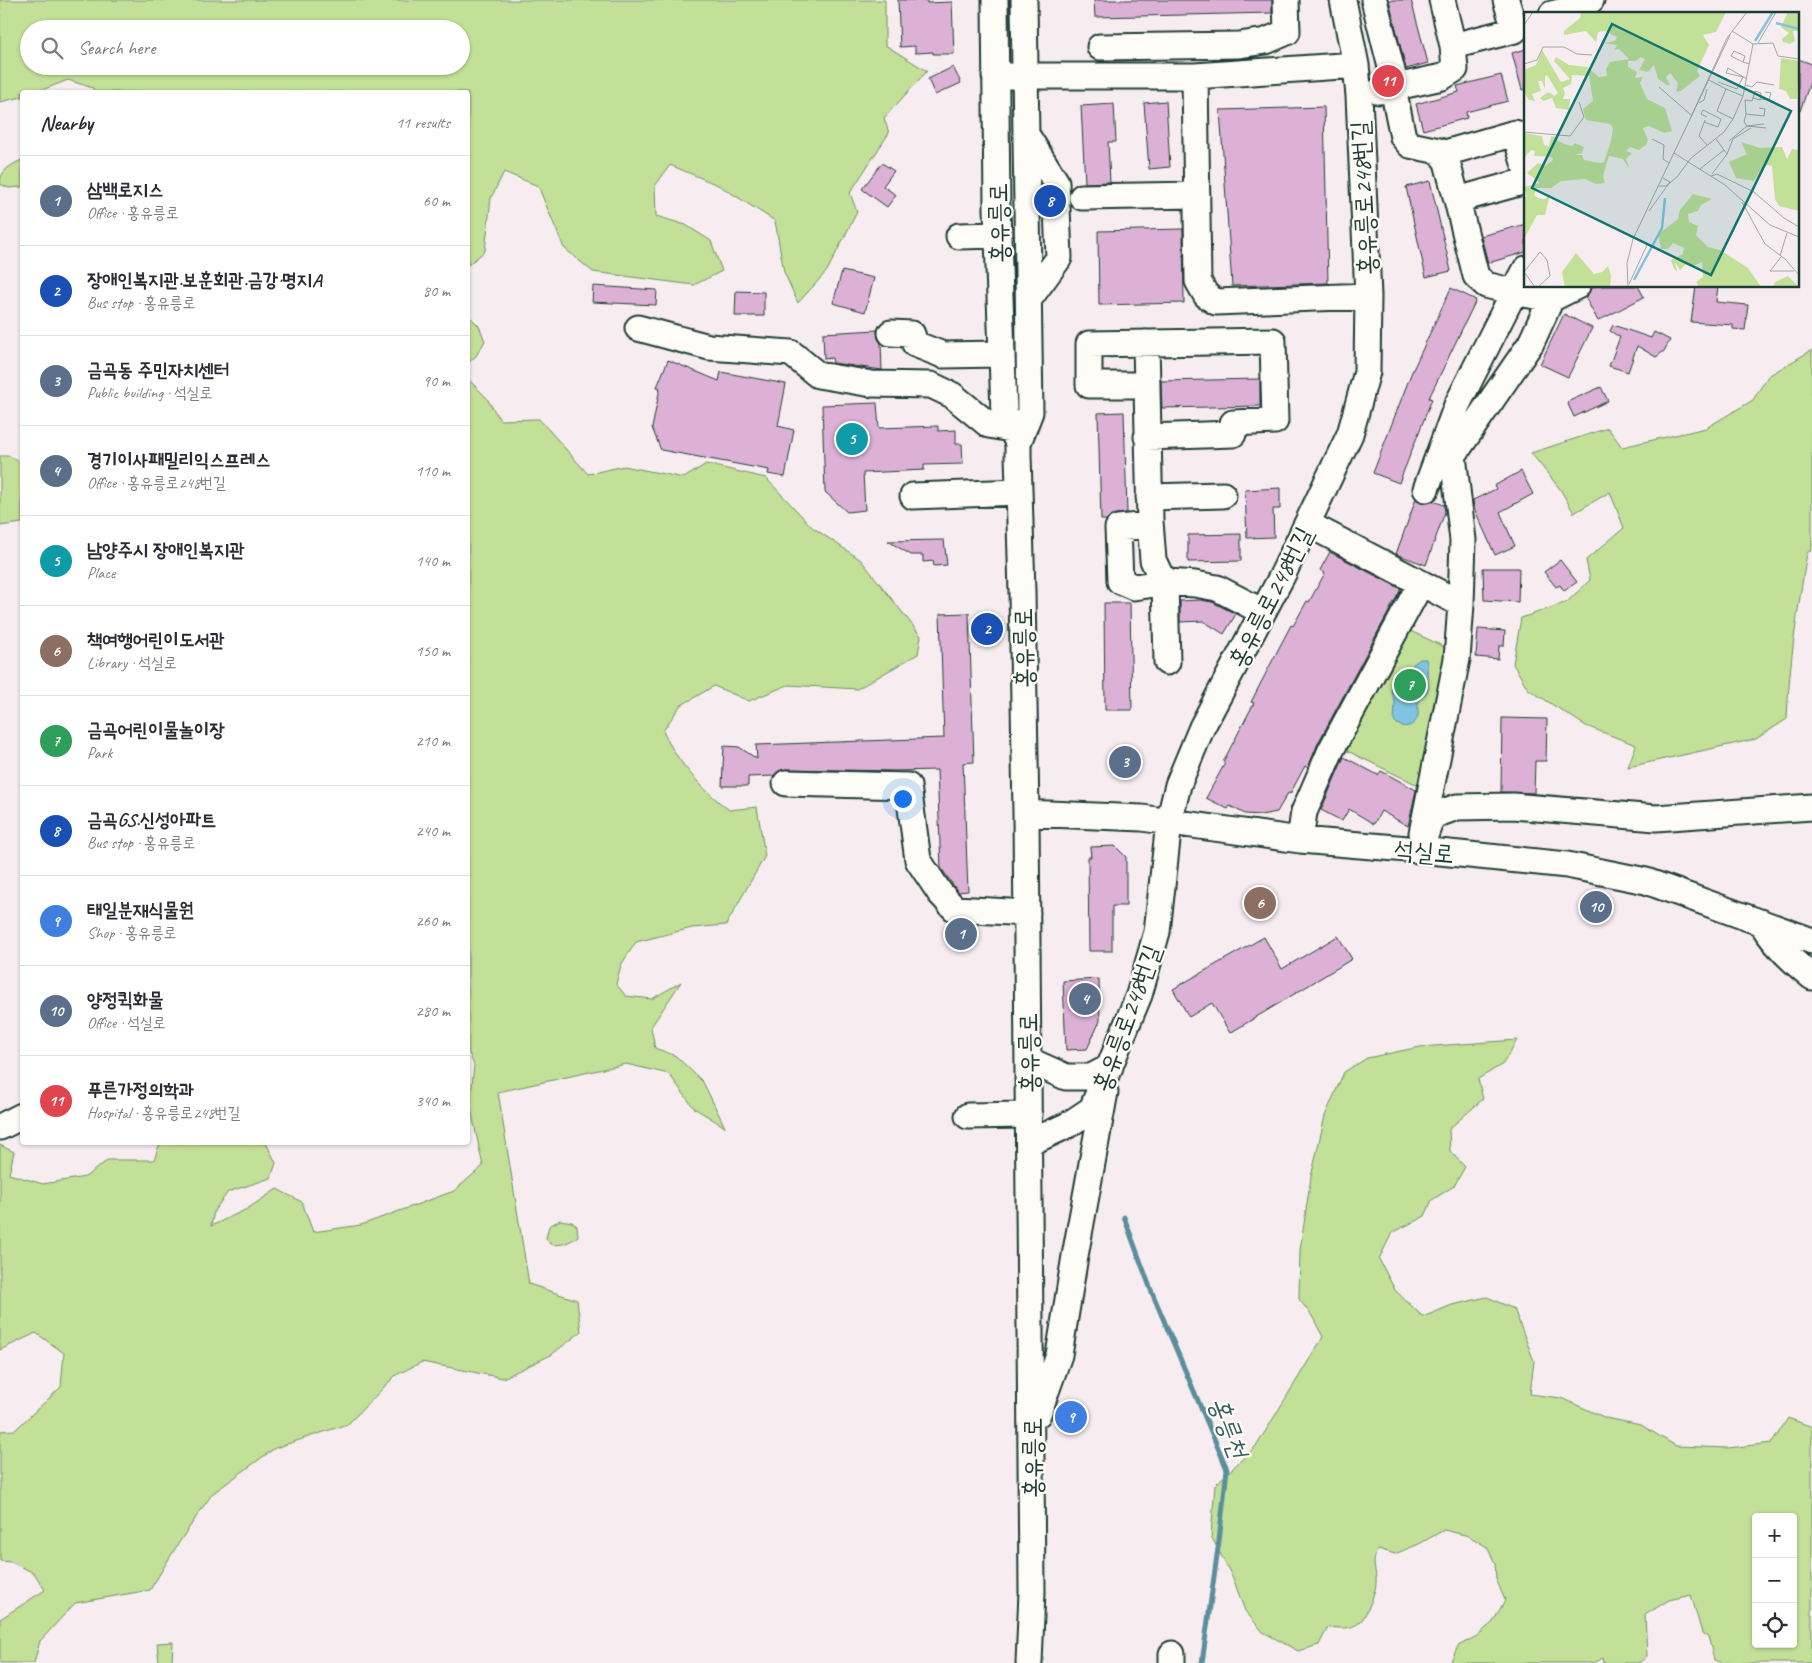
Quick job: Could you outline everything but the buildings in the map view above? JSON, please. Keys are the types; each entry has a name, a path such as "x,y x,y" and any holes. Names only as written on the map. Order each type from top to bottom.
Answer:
{"street":[{"name":"홍유릉로","path":"995,0 1000,354 1004,414 1014,436 1019,492 1026,813 1032,1430 1032,1592 1029,1663"},
{"name":"홍유릉로","path":"1014,436 1030,412 1024,0"},
{"path":"1100,47 1239,45 1266,41 1287,32 1286,0"},
{"name":"홍유릉로248번길","path":"1029,1144 1068,1125 1092,1109 1139,995 1157,932 1170,822 1178,785 1202,727 1308,524 1350,434 1367,372 1368,296 1359,96 1356,65 1343,0"},
{"path":"1374,0 1403,137 1410,145 1439,151 1447,162 1476,276 1486,285 1551,300"},
{"path":"1359,96 1442,77 1455,69 1453,46 1442,0"},
{"path":"1453,46 1515,30 1519,22 1506,0"},
{"path":"1560,12 1584,6 1590,0"},
{"path":"995,76 1195,76 1356,65"},
{"path":"1195,76 1198,280 1206,295 1216,302 1368,296"},
{"path":"1442,154 1515,133 1524,162"},
{"path":"1457,200 1524,182"},
{"path":"1082,197 1197,196"},
{"path":"959,236 998,235"},
{"path":"1426,489 1457,405 1524,273"},
{"path":"1420,850 1429,795 1457,659 1463,540 1453,456 1531,344 1551,300 1572,288"},
{"path":"638,328 710,347 791,353 818,375 872,384 931,386 952,395 989,425 1014,436"},
{"path":"891,333 912,334 915,344 943,355 1000,354"},
{"path":"1146,385 1089,385 1090,344 1273,341 1275,421 1233,422 1233,434 1147,437"},
{"path":"1146,343 1150,524 1153,560 1160,575 1167,583 1167,662"},
{"path":"913,496 1019,492"},
{"path":"1149,496 1223,495"},
{"path":"1150,524 1118,528 1120,581 1134,587 1167,583 1195,584 1217,588 1263,612"},
{"path":"1308,524 1461,604"},
{"path":"1300,840 1304,812 1331,750 1421,583"},
{"path":"786,783 908,786 918,860 940,893 955,909 1027,913"},
{"path":"1420,850 1432,816 1457,807 1513,806 1656,818 1812,807"},
{"name":"석실로","path":"1026,813 1142,818 1300,840 1567,865 1646,881 1812,941"},
{"path":"1761,922 1770,937 1793,962 1812,977"},
{"path":"1028,1060 1066,1078 1091,1077 1110,1067"},
{"path":"1032,1430 1059,1354 1110,1067"},
{"path":"968,1116 1029,1115"},
{"path":"0,1127 20,1117"}],"green space":[{"path":"0,0 885,0 885,45 927,71 884,118 889,133 850,193 857,212 827,271 798,303 784,272 775,221 720,186 670,165 655,186 656,216 686,225 711,241 722,271 694,285 593,272 564,248 538,186 504,172 491,198 485,251 470,263 470,90 94,90 93,88 68,80 42,90 20,90 20,97 0,102"},
{"path":"20,161 20,187 9,188 0,184 2,175 10,166"},
{"path":"470,317 479,326 485,341 476,356 470,361"},
{"path":"1812,350 1812,550 1807,553 1797,615 1787,719 1756,739 1628,767 1636,745 1586,726 1528,689 1513,664 1521,618 1567,602 1590,580 1586,560 1624,528 1610,492 1574,513 1560,489 1531,453 1608,428 1622,447 1706,428 1753,400 1768,376"},
{"path":"470,381 486,397 500,420 539,419 588,474 624,466 684,478 706,464 766,478 812,527 861,560 921,636 918,654 857,689 788,685 749,701 714,686 680,706 663,731 675,753 691,774 729,810 757,807 765,856 726,925 692,928 636,942 621,965 616,984 626,996 652,999 681,982 651,1027 655,1048 676,1056 703,1082 725,1127 694,1108 669,1074 626,1064 498,1092 529,1284 577,1300 581,1332 551,1355 503,1378 422,1362 396,1375 348,1424 275,1448 212,1494 150,1590 75,1603 40,1641 34,1663 0,1663 0,1619 45,1590 34,1573 11,1562 0,1561 0,1431 15,1430 61,1387 64,1353 36,1333 0,1350 0,1145 14,1152 9,1174 43,1184 85,1177 108,1160 154,1160 159,1145 267,1145 276,1163 271,1178 228,1192 214,1211 211,1226 247,1209 277,1189 302,1202 313,1232 361,1225 454,1191 483,1166 470,1105 474,1065 470,1056"},
{"path":"0,456 10,456 20,463 20,523 0,526"},
{"path":"1404,628 1451,650 1426,789 1341,748"},
{"path":"1517,1040 1503,1064 1478,1079 1483,1099 1449,1129 1450,1151 1465,1167 1454,1186 1432,1200 1425,1216 1392,1233 1379,1259 1395,1290 1423,1317 1452,1305 1487,1297 1514,1309 1534,1361 1530,1394 1561,1398 1606,1418 1641,1425 1676,1446 1728,1448 1772,1443 1788,1418 1812,1427 1812,1663 1722,1663 1714,1660 1708,1636 1702,1633 1691,1595 1669,1600 1645,1615 1647,1656 1639,1663 1604,1663 1603,1658 1594,1663 1450,1663 1458,1646 1477,1636 1493,1622 1505,1600 1496,1579 1495,1563 1487,1547 1469,1536 1444,1530 1419,1544 1395,1554 1378,1549 1374,1558 1376,1584 1370,1605 1362,1620 1352,1627 1328,1627 1319,1645 1298,1651 1263,1632 1245,1611 1233,1578 1211,1536 1215,1485 1257,1445 1323,1337 1312,1316 1299,1299 1300,1250 1311,1177 1325,1116 1344,1072 1367,1058 1420,1047"},
{"path":"560,1220 572,1222 577,1226 578,1236 558,1245 550,1244 546,1238 549,1226"},
{"path":"173,1642 172,1663 159,1663 157,1643"}],"water":[{"path":"1420,659 1426,659 1428,690 1418,703 1418,714 1414,723 1408,726 1401,726 1394,721 1395,702 1391,689 1401,674"}],"waterway":[{"name":"홍릉천","path":"1124,1217 1151,1290 1227,1469 1202,1663"}],"place":[{"name":"푸른가정의학과","path":"1388,81"},
{"name":"금곡GS.신성아파트","path":"1050,201"},
{"name":"남양주시 장애인복지관","path":"852,439"},
{"name":"장애인복지관.보훈회관.금강·명지A","path":"987,629"},
{"name":"금곡어린이물놀이장","path":"1410,685"},
{"name":"금곡동 주민자치센터","path":"1125,762"},
{"name":"책여행어린이도서관","path":"1260,903"},
{"name":"양정퀵화물","path":"1596,907"},
{"name":"삼백로지스","path":"961,934"},
{"name":"경기이사패밀리익스프레스","path":"1085,999"},
{"name":"태일분재식물원","path":"1071,1417"}]}
